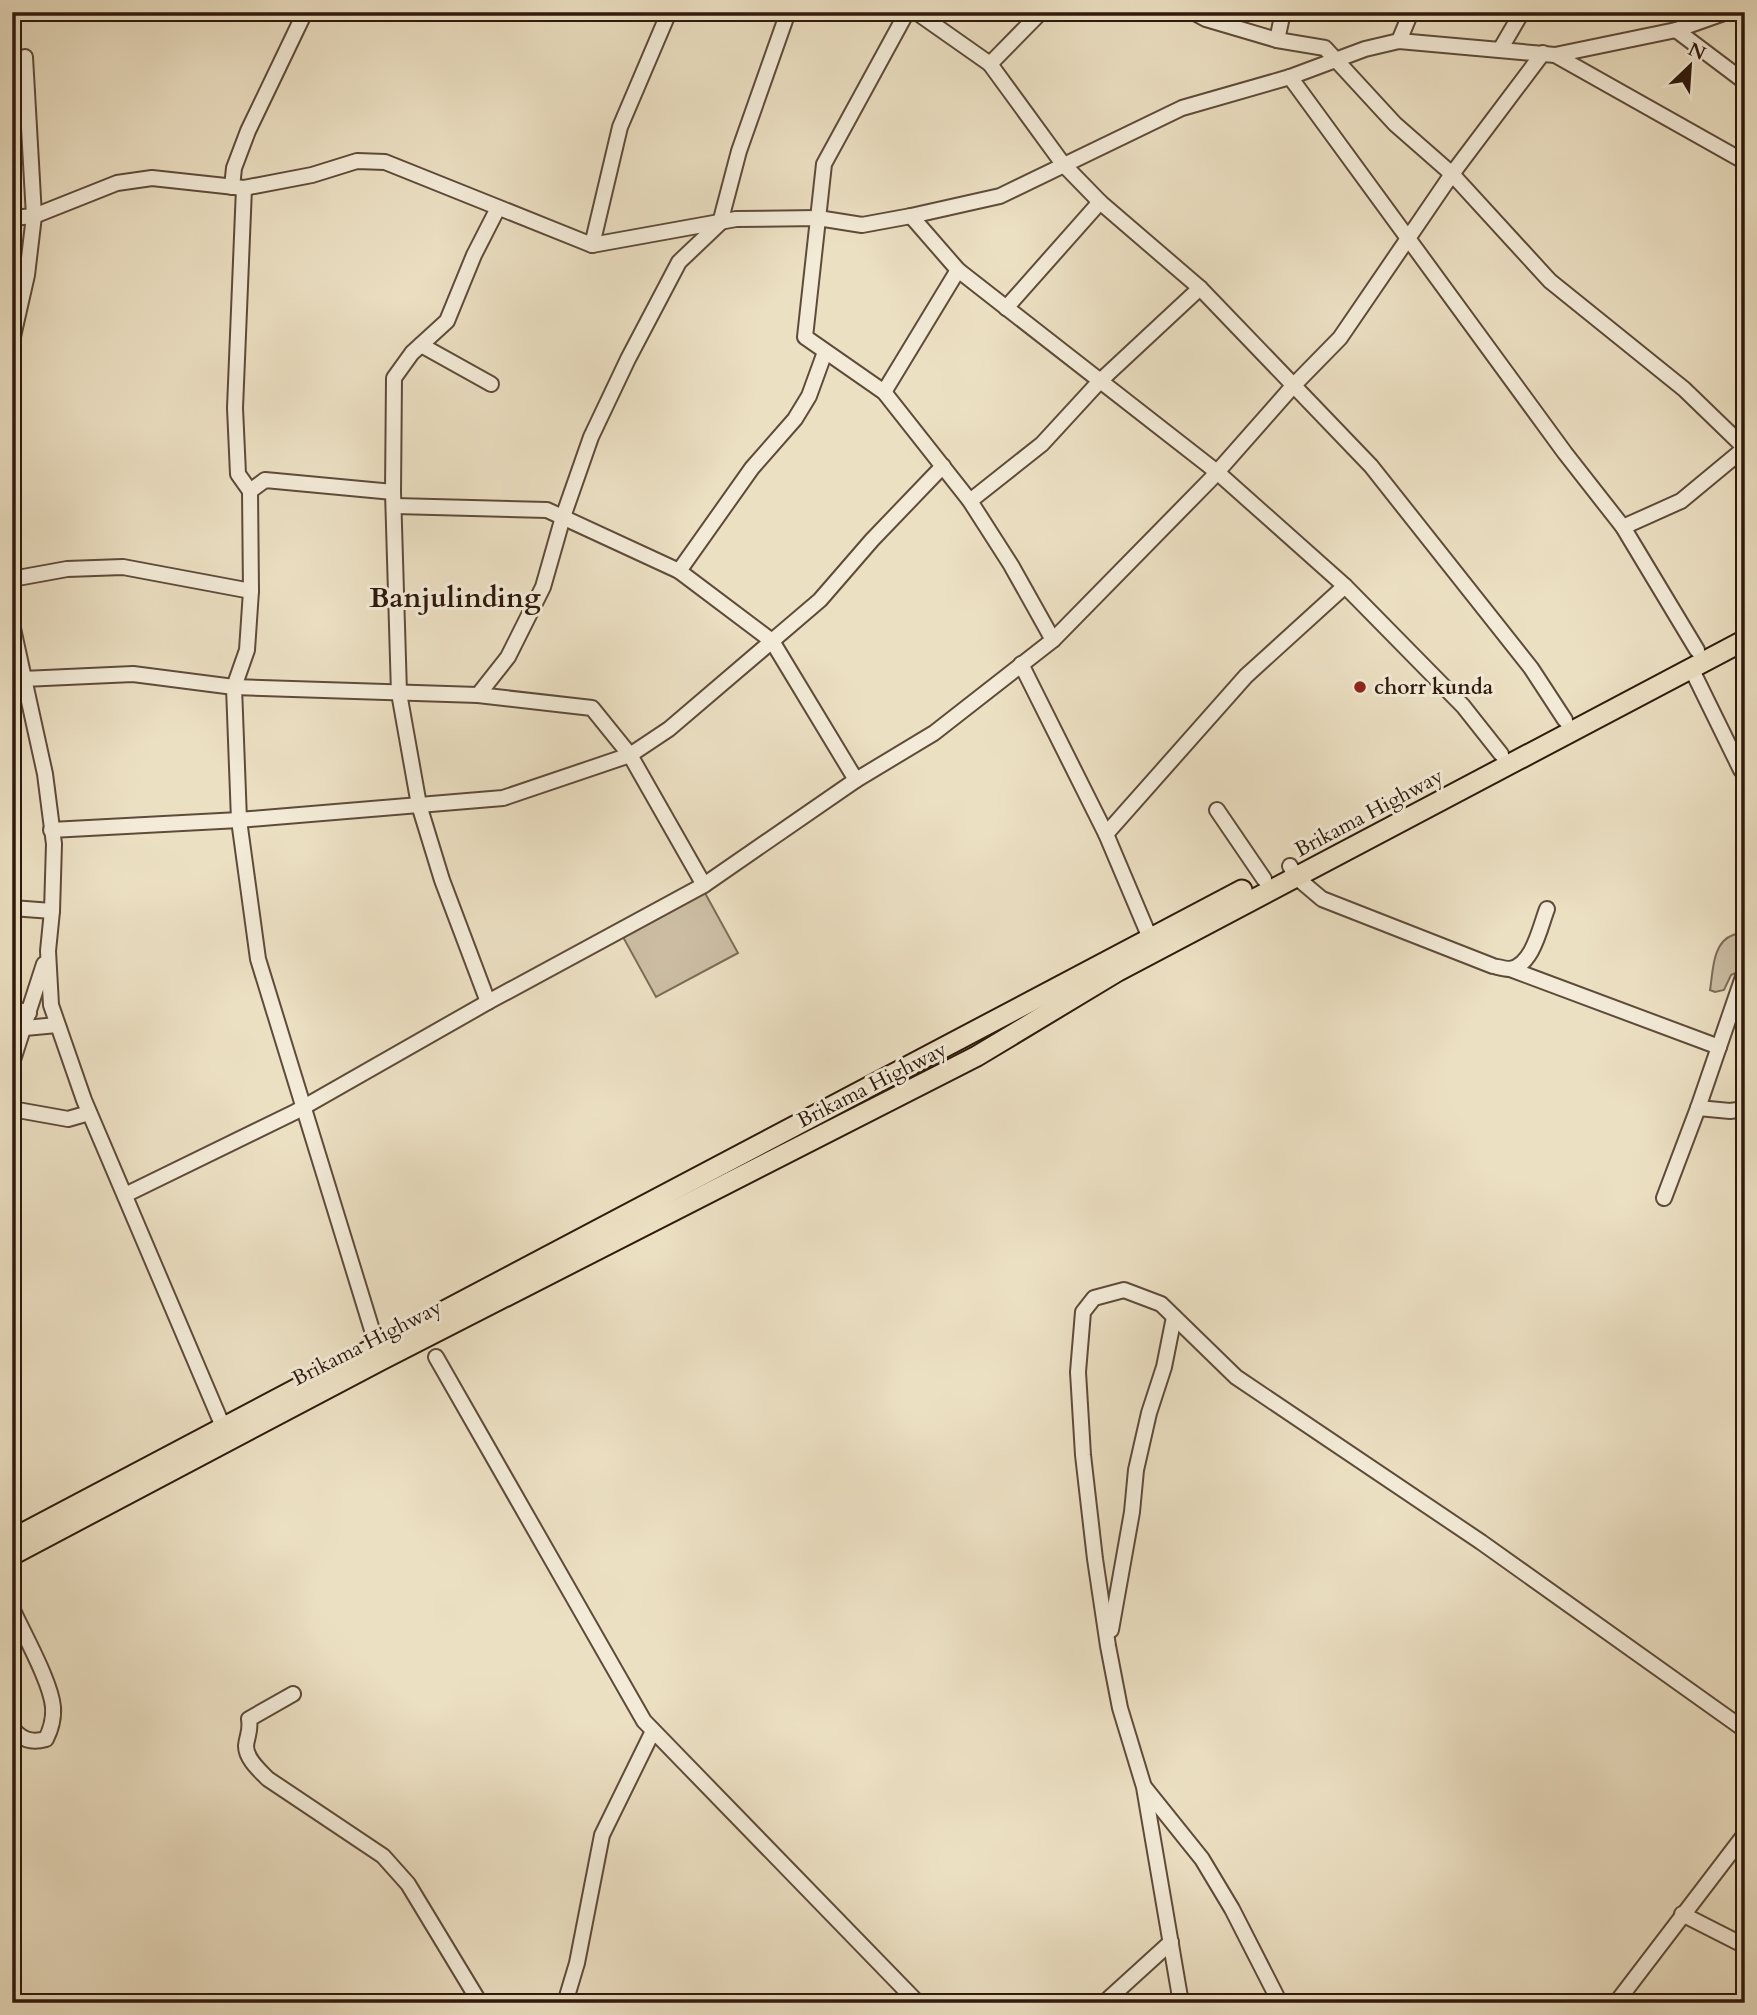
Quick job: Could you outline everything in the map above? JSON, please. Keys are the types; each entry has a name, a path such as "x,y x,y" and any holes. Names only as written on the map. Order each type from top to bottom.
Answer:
{"highway":[{"name":"Brikama Highway","path":"12,1555 53,1526 1150,938 1264,879 1293,872 1694,659 1745,625"},
{"name":"Brikama Highway","path":"379,1353 977,1056 1118,971 1501,754 1565,720 1694,659 1745,640"},
{"name":"Brikama Highway","path":"12,1539 53,1526"}],"street":[{"path":"305,12 248,131 234,168 238,187 235,408 238,474 250,491 251,591 247,650 234,687 239,820 258,959 379,1353"},
{"path":"592,245 620,127 669,12"},
{"path":"478,695 508,657 543,587 590,437 628,359 679,262 720,223 738,151 788,12"},
{"path":"907,12 824,164 805,337 884,392 970,501 1011,565 1052,640"},
{"path":"916,12 990,64 1063,164 1100,202 1200,288 1371,466 1531,668 1565,720"},
{"path":"990,64 1041,12"},
{"path":"1192,12 1206,19 1278,40 1325,48 1395,124 1451,174 1550,281 1684,389 1745,448 1681,501 1623,527"},
{"path":"1278,40 1283,12"},
{"path":"1399,41 1411,12"},
{"path":"1501,48 1522,12"},
{"path":"12,218 34,216 117,183 152,178 238,187 313,175 357,161 385,162 592,245 736,219 818,218 862,225 1000,196 1182,108 1290,77 1334,59 1399,41 1549,54 1676,30 1727,12"},
{"path":"1676,30 1745,82"},
{"path":"1549,54 1745,162"},
{"path":"125,1195 303,1108 488,1002 704,885 856,780 934,733 1052,640 1217,472 1293,386 1340,338 1451,174 1549,54"},
{"path":"12,341 27,275 34,216 25,57"},
{"path":"1290,77 1565,453 1623,527 1694,659 1744,770"},
{"path":"1006,308 1100,202"},
{"path":"488,1002 442,880 419,806 398,693 394,378 421,345 447,321 474,255 498,208"},
{"path":"911,216 958,270 1217,472 1345,586 1463,706 1501,754"},
{"path":"884,392 958,270"},
{"path":"970,501 1041,444 1099,382 1200,288"},
{"path":"421,345 491,384"},
{"path":"679,571 752,468 795,419 809,396 825,352"},
{"path":"51,830 239,820 503,798 630,755 669,729 820,600 872,540 943,466"},
{"path":"250,491 264,480 394,499 547,510 679,571 772,641 856,780"},
{"path":"12,579 67,569 123,567 251,591"},
{"path":"1106,834 1246,676 1345,586"},
{"path":"12,624 45,774 54,844 48,951 51,1005 89,1113 226,1435"},
{"path":"1021,664 1106,834 1150,938"},
{"path":"23,679 133,674 234,687 478,695 592,708 630,755 704,885"},
{"path":"1217,810 1264,879"},
{"path":"1293,872 1322,899 1493,966 1510,969 1719,1046"},
{"path":"12,908 52,911"},
{"path":"1510,969 1528,957 1547,909"},
{"path":"12,1063 48,951"},
{"path":"1664,1198 1699,1108 1744,975"},
{"path":"12,1008 29,1013"},
{"path":"25,1028 57,1025"},
{"path":"1699,1108 1730,1111 1745,1109"},
{"path":"12,1109 68,1119 89,1113"},
{"path":"1181,2003 1144,1787 1120,1708 1108,1646 1083,1455 1078,1372 1083,1312 1094,1298 1124,1290 1161,1304 1236,1377 1481,1542 1745,1730"},
{"path":"1108,1646 1132,1512 1136,1470 1149,1413 1164,1367 1174,1317"},
{"path":"436,1357 644,1721 918,2003"},
{"path":"12,1608 48,1687 53,1706 52,1728 46,1739 35,1742 19,1737 12,1728"},
{"path":"293,1694 249,1719 251,1732 246,1744 247,1753 268,1779 383,1856 408,1884 480,2003"},
{"path":"565,2002 577,1963 602,1835 653,1731"},
{"path":"1144,1787 1202,1859 1232,1909 1280,2003"},
{"path":"1616,2003 1745,1834"},
{"path":"1682,1914 1745,1946"},
{"path":"1104,2003 1171,1942"}],"shaded area":[{"path":"705,893 738,953 656,997 623,937"},
{"path":"1745,934 1740,971 1731,975 1724,990 1710,990 1715,959 1721,944 1733,935"}],"place":[{"name":"chorr kunda","path":"1360,687"}],"district":[{"name":"Banjulinding","path":"455,598"}]}
